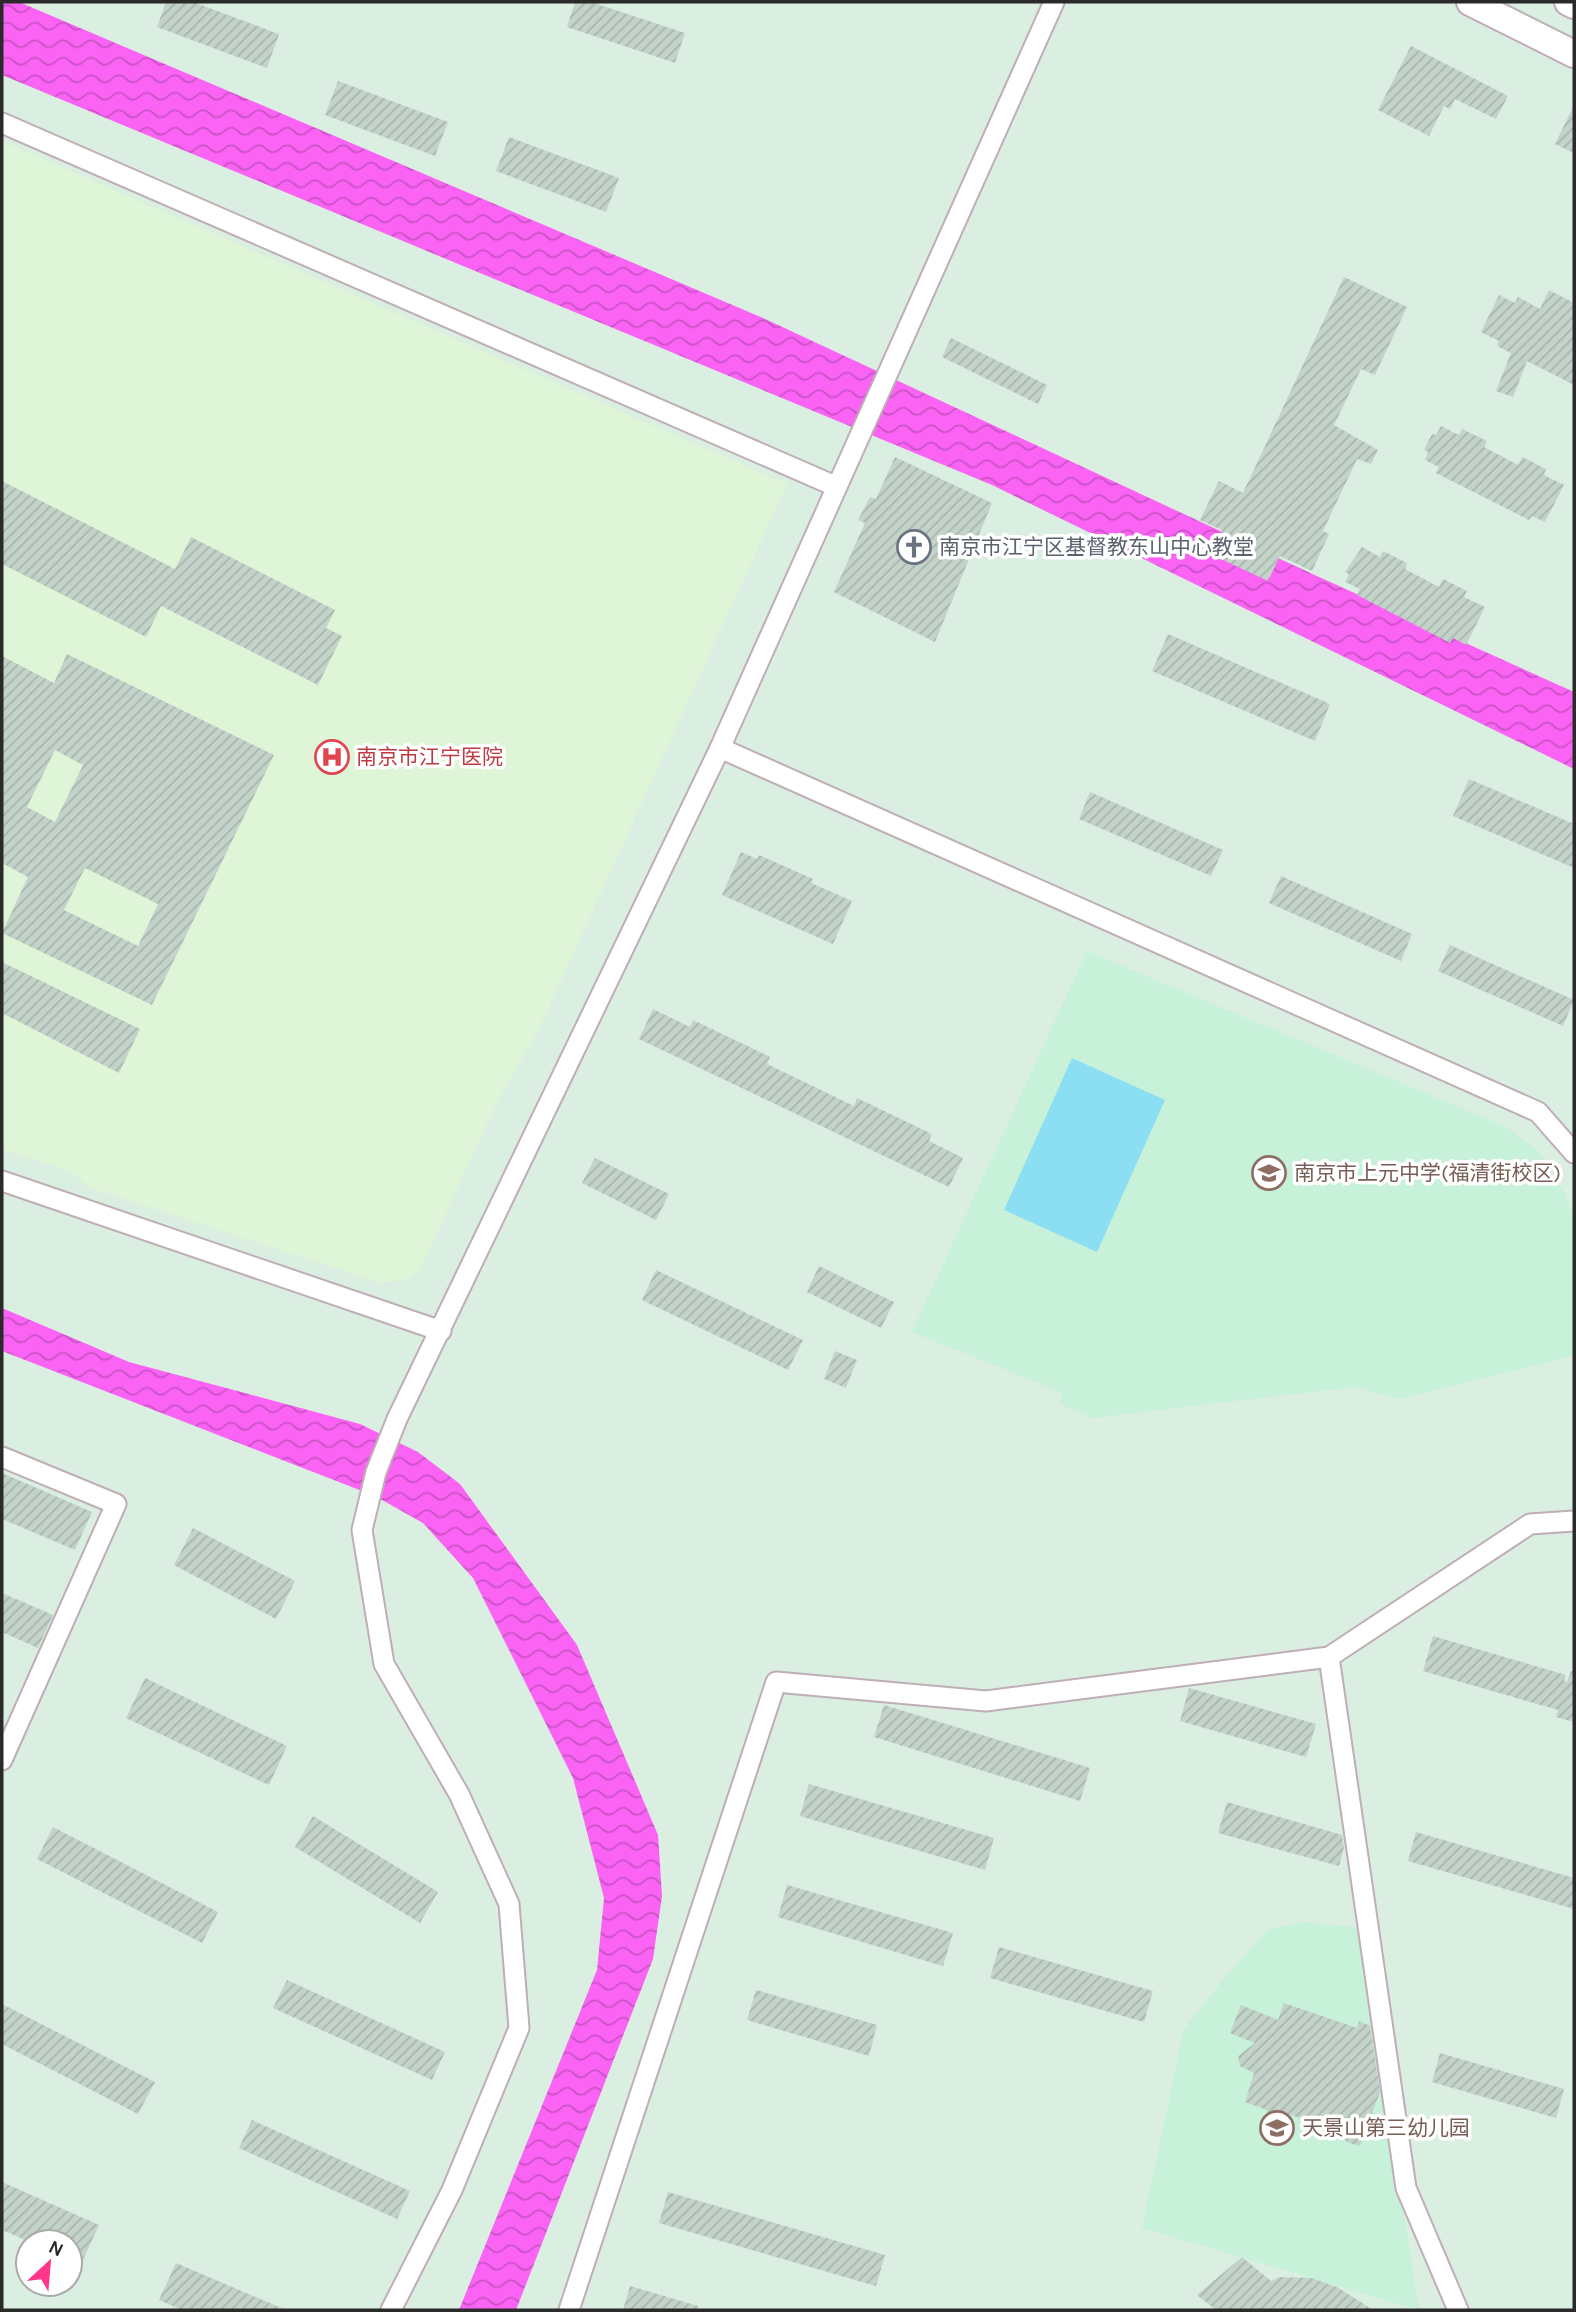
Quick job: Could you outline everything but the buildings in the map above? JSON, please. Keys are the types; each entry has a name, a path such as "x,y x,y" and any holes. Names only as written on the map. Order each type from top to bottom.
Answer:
{"main road":[{"path":"1470,2 1574,54"},
{"path":"1568,2 1574,5"}],"street":[{"path":"391,2310 452,2190 519,2028 509,1904 459,1794 384,1664 362,1530 376,1472 397,1419 720,748 835,486 1054,2"},
{"path":"2,123 835,486"},
{"path":"720,748 1538,1112 1574,1153"},
{"path":"2,1181 441,1331"},
{"path":"2,1457 116,1504 2,1760"},
{"path":"569,2310 776,1682 986,1701 1329,1657 1530,1524 1574,1521"},
{"path":"1329,1657 1406,2188 1458,2310"}],"shaded area":[{"name":"南京市江宁医院","path":"2,141 787,484 538,1031 497,1102 420,1270 404,1280 380,1283 91,1188 69,1171 2,1149"},
{"name":"南京市上元中学(福清街校区)","path":"1087,951 1506,1127 1539,1151 1565,1195 1574,1217 1574,1356 1400,1399 1356,1387 1092,1418 1060,1404 1063,1393 912,1332"},
{"path":"1072,1058 1165,1100 1097,1252 1004,1210"},
{"name":"天景山第三幼儿园","path":"1304,1922 1360,1928 1419,2310 1142,2228 1184,2029 1231,1970 1268,1930"}],"water":[{"path":"2,2 19,2 763,318 1319,577 1574,692 1574,769 992,485 2,75"},
{"path":"2,1308 129,1362 360,1424 418,1452 460,1484 577,1645 658,1835 662,1896 653,1959 516,2310 459,2310 597,1970 604,1898 573,1778 473,1578 423,1523 375,1496 2,1351"}],"place":[{"name":"南京市江宁区基督教东山中心教堂","path":"914,547"},
{"name":"南京市江宁医院","path":"332,757"},
{"name":"南京市上元中学(福清街校区)","path":"1269,1173"},
{"name":"天景山第三幼儿园","path":"1277,2128"}]}
